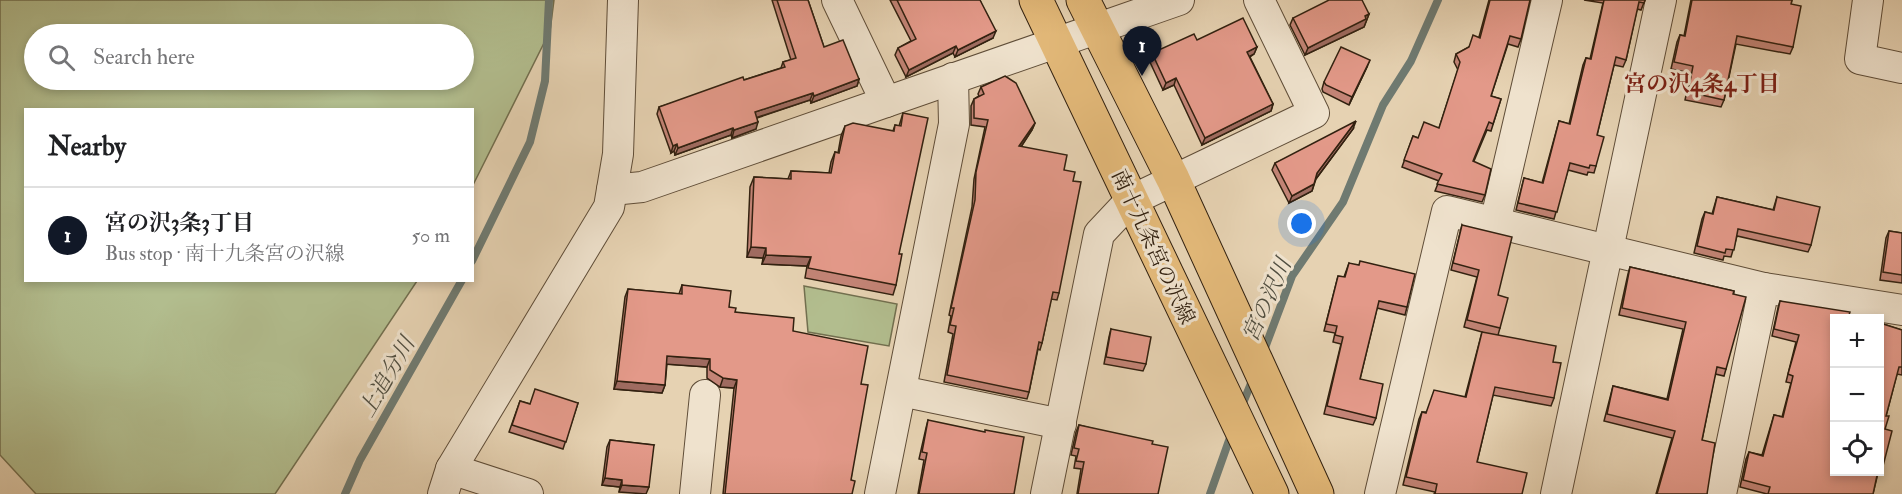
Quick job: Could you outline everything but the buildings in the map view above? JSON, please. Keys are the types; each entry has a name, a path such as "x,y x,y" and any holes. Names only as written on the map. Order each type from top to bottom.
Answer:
{"main road":[{"name":"南十九条宮の沢線","path":"1036,0 1130,201 1272,494"},
{"path":"1083,0 1173,179 1317,494"}],"street":[{"path":"528,494 447,482 609,207 618,154 623,0"},
{"path":"837,0 886,102"},
{"path":"612,190 642,187 1179,0"},
{"path":"1046,494 1099,234 1130,201 1314,113 1259,0"},
{"path":"1496,223 1547,0"},
{"path":"1556,494 1661,0"},
{"path":"1868,0 1860,58 1902,68"},
{"path":"880,494 954,124 953,78"},
{"path":"1380,494 1447,211 1764,288 1902,310"},
{"path":"1721,494 1764,288"},
{"path":"901,391 1061,424"},
{"path":"695,494 705,395"}],"green space":[{"path":"0,0 554,0 550,31 474,183 474,108 24,108 24,282 416,282 275,494 36,494 0,455"},
{"path":"804,286 897,304 889,346 808,332"}],"waterway":[{"name":"上追分川","path":"474,257 530,142 545,81 549,0"},
{"name":"宮の沢川","path":"1263,353 1292,276 1343,202 1383,105 1411,61 1438,0"},
{"name":"上追分川","path":"345,494 360,460 461,282"},
{"name":"宮の沢川","path":"1241,408 1254,376"},
{"name":"宮の沢川","path":"1210,494 1232,432"}],"place":[{"name":"宮の沢3条3丁目","path":"1142,76"}],"district":[{"name":"宮の沢4条4丁目","path":"1702,84"}]}
